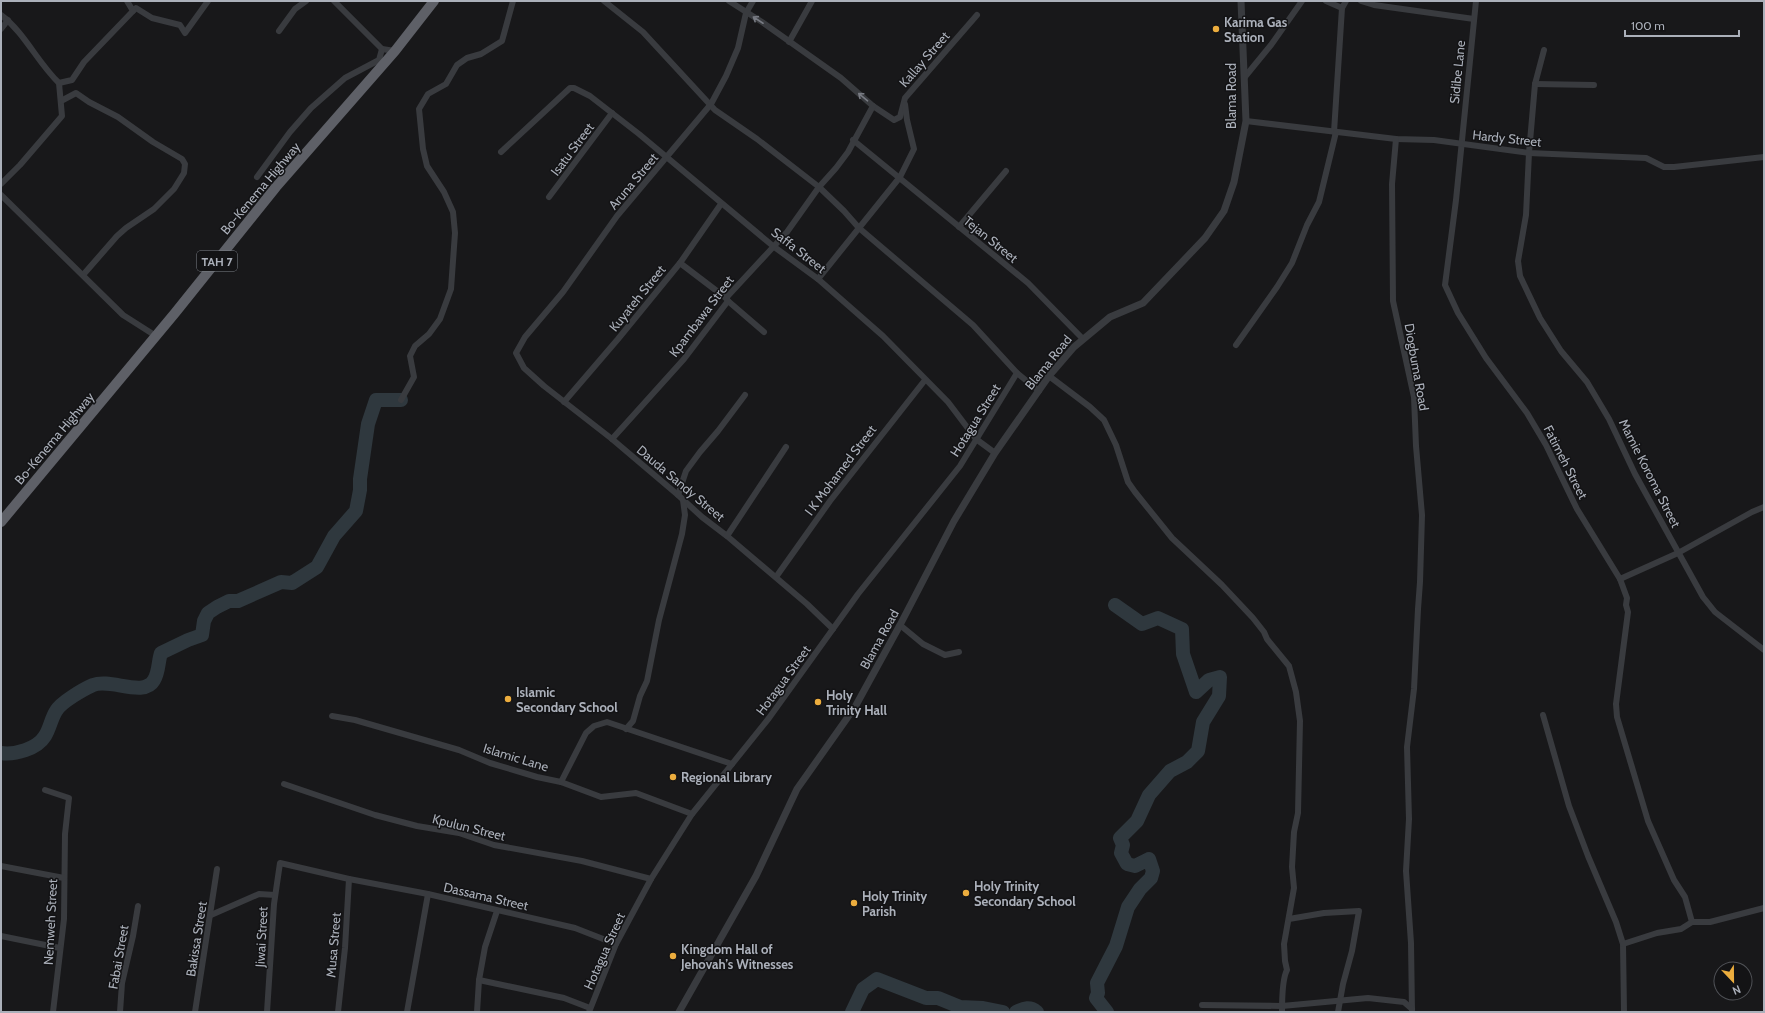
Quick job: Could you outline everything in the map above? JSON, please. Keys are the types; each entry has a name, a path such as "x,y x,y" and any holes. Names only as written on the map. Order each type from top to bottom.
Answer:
{"highway":[{"name":"Bo-Kenema Highway","path":"1,522 156,336 280,182 395,51 434,1"}],"street":[{"path":"127,1 133,11"},
{"path":"59,83 72,80 84,62 136,8 152,18 180,25 185,33 208,1"},
{"path":"279,31 295,9 306,1"},
{"path":"334,1 382,49 395,51"},
{"path":"401,400 414,377 410,356 416,346 429,334 440,319 451,289 455,233 453,212 444,192 427,166 423,149 418,108 428,94 446,84 457,65 467,58 486,52 502,41 512,1"},
{"path":"604,1 643,32 715,110 758,139 819,187 859,228 973,326 1017,373 1039,391"},
{"path":"728,1 841,78 873,106"},
{"name":"Aruna Street","path":"516,353 525,336 563,292 617,216 711,104 726,76 738,48 746,12 753,1"},
{"path":"789,42 812,1"},
{"name":"Blama Road","path":"679,1012 756,876 797,789 855,707 900,626 954,521 994,453 1061,361 1083,339 1110,317 1143,303 1205,238 1224,210 1234,182 1246,121 1241,1"},
{"path":"1244,78 1302,1"},
{"path":"1326,1 1342,8"},
{"path":"1236,346 1254,322 1292,263 1307,225 1319,202 1335,132 1342,8 1346,1"},
{"path":"1361,1 1374,5 1474,19"},
{"name":"Sidibe Lane","path":"1461,144 1476,1"},
{"path":"1,14 31,47 49,74 59,83 62,116 20,165 1,184"},
{"name":"Kallay Street","path":"873,106 894,120 900,117 905,98 977,16"},
{"path":"1,29 8,20"},
{"path":"257,178 290,132 311,108 345,78 379,60 382,49"},
{"name":"Mamie Koroma Street","path":"1544,50 1535,84 1529,153 1526,215 1518,261 1520,276 1528,295 1561,351 1587,382 1606,413 1635,474 1708,605 1724,620 1764,650"},
{"path":"72,80 76,92 182,159 185,164 184,173 174,189 150,212 117,236 83,275"},
{"path":"1535,84 1594,86"},
{"name":"Saffa Street","path":"502,152 570,88 574,88 590,96 639,134 773,246 818,280 883,336 948,402 976,438 994,453"},
{"path":"61,101 76,92"},
{"path":"818,280 900,177 914,149 907,120 905,98"},
{"name":"Kpambawa Street","path":"612,439 684,360 727,299 787,232 819,187 848,152 853,140 873,106"},
{"name":"Isatu Street","path":"549,197 612,113"},
{"name":"Hardy Street","path":"1246,121 1396,139 1434,140 1529,153 1646,158 1664,167 1764,157"},
{"name":"Diogbuma Road","path":"1396,139 1392,184 1393,301 1414,397 1422,538 1414,688 1406,754 1409,819 1406,871 1412,1010"},
{"name":"Tejan Street","path":"853,140 1028,283 1083,339"},
{"name":"Fatimeh Street","path":"1461,144 1445,285 1458,313 1486,358 1527,413 1546,445 1577,509 1620,579 1627,598 1626,605 1628,612 1616,711 1641,799 1664,859 1684,897 1692,922"},
{"path":"959,228 1006,171"},
{"path":"1,195 123,315 156,336"},
{"name":"Kuyateh Street","path":"564,402 680,263 721,204"},
{"path":"680,263 727,299 764,332"},
{"name":"Dauda Sandy Street","path":"516,353 524,368 564,402 612,439 702,517 776,577 833,629"},
{"name":"Hotagua Street","path":"589,1010 616,944 651,880 692,814 803,673 867,582 960,466 1017,373"},
{"path":"1049,376 1090,407 1104,420 1116,445 1128,482 1165,529 1253,618 1264,632 1267,640 1289,666 1296,692 1300,721 1298,813 1294,832 1292,867 1294,888 1284,944 1287,970 1283,978 1284,995 1282,1009"},
{"name":"I K Mohamed Street","path":"776,577 830,501 886,428 926,380"},
{"path":"678,495 686,471 700,452 718,432 745,395"},
{"path":"727,536 786,447"},
{"path":"626,729 633,721 647,681 659,620 682,534 685,515 683,500"},
{"path":"1620,579 1678,553 1752,512 1764,507"},
{"path":"900,626 923,644 945,656 959,652"},
{"path":"1543,715 1569,806 1616,922 1623,944 1624,1012"},
{"name":"Islamic Lane","path":"332,716 355,720 460,750 490,763 561,782 601,797 636,793 692,814"},
{"path":"561,782 586,733 594,726 607,722 732,764"},
{"name":"Kpulun Street","path":"284,784 375,814 417,826 459,833 494,846 582,861 651,880"},
{"name":"Nemweh Street","path":"45,790 69,798 65,834 64,918 53,1012"},
{"name":"Dassama Street","path":"280,863 349,880 428,894 575,928 616,944"},
{"name":"Jiwai Street","path":"267,1012 275,895 280,863"},
{"path":"1,866 64,878"},
{"name":"Bakissa Street","path":"195,1012 217,869"},
{"name":"Musa Street","path":"338,1012 345,948 349,880"},
{"path":"211,915 259,894 275,895"},
{"path":"407,1012 428,894"},
{"name":"Fabai Street","path":"120,1012 122,982 133,936 138,906"},
{"path":"1623,944 1657,933 1681,929 1692,922 1710,922 1764,908"},
{"path":"477,1012 479,980 485,947 497,911"},
{"path":"1289,919 1324,913 1359,911 1352,951 1343,984 1338,1012"},
{"path":"1,936 60,948"},
{"path":"479,980 564,998 589,1010"},
{"path":"1202,1005 1282,1009 1318,1002 1368,998 1404,1002 1412,1010"}],"waterway":[{"path":"1,753 19,752 31,748 41,741 59,707 84,689 100,684 135,688 149,685 156,677 161,653 202,635 204,621 208,613 229,601 238,601 281,582 292,583 317,567 334,536 356,511 368,424 376,400 401,400"},
{"path":"1107,1012 1096,998 1098,993 1097,983 1116,946 1128,907 1140,889 1151,878 1153,871 1149,859 1135,866 1127,864 1121,853 1123,845 1120,838 1137,821 1149,795 1170,771 1187,762 1198,751 1203,722 1219,696 1220,677 1209,680 1196,692 1183,654 1182,629 1158,618 1142,624 1115,605"},
{"path":"852,1012 863,989 877,979 926,998 938,998 960,1007 983,1008 1003,1012"},
{"path":"1016,1012 1027,1008 1037,1012"}],"place":[{"name":"Karima Gas Station","path":"1216,29"},
{"name":"Islamic Secondary School","path":"508,699"},
{"name":"Holy Trinity Hall","path":"818,702"},
{"name":"Regional Library","path":"673,777"},
{"name":"Holy Trinity Secondary School","path":"966,893"},
{"name":"Holy Trinity Parish","path":"854,903"},
{"name":"Kingdom Hall of Jehovah’s Witnesses","path":"673,956"}]}
